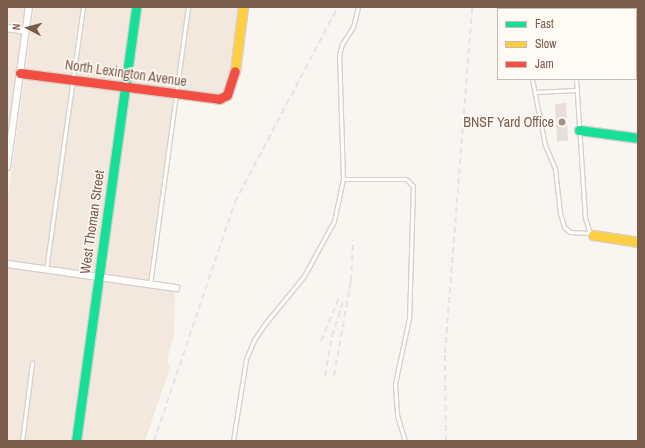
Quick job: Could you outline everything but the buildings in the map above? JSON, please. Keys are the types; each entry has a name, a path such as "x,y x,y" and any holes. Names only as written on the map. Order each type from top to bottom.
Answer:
{"street":[{"path":"7,167 29,7"},
{"name":"West Thoman Street","path":"76,441 136,7"},
{"name":"North Lexington Avenue","path":"20,73 210,99 228,94 234,79 243,7"},
{"path":"7,28 25,31"},
{"path":"579,130 638,138"},
{"path":"591,234 638,242"},
{"path":"7,264 176,288"}],"lane":[{"path":"46,270 71,80 83,7"},
{"path":"150,284 176,104 174,94 188,7"},
{"path":"233,441 246,359 264,325 304,276 326,238 337,207 343,179 339,54 342,44 353,26 358,7"},
{"path":"532,80 545,145 555,169 560,213 564,226 570,232 591,234 585,218 576,80"},
{"path":"535,92 577,90"},
{"path":"343,179 406,179 413,186 409,318 395,384 397,415 405,441"},
{"path":"22,441 32,363"}],"shaded area":[{"path":"7,7 25,7 7,136"},
{"path":"34,7 239,7 231,77 227,90 219,96 175,92 147,287 175,291 174,336 167,360 170,367 145,441 7,441 7,204"}],"railway":[{"path":"154,441 235,202 338,7"},
{"path":"446,441 445,353 472,7"},
{"path":"334,376 351,281 353,240"},
{"path":"321,341 340,295"},
{"path":"325,376 332,336 343,303"}],"traffic: fast":[{"path":"76,441 136,7"},
{"path":"579,130 638,138"}],"traffic: slow":[{"path":"235,71 243,7"},
{"path":"593,235 638,242"}],"traffic: jam":[{"path":"20,73 219,99 227,95 235,71"}],"place":[{"name":"BNSF Yard Office","path":"562,122"}]}
